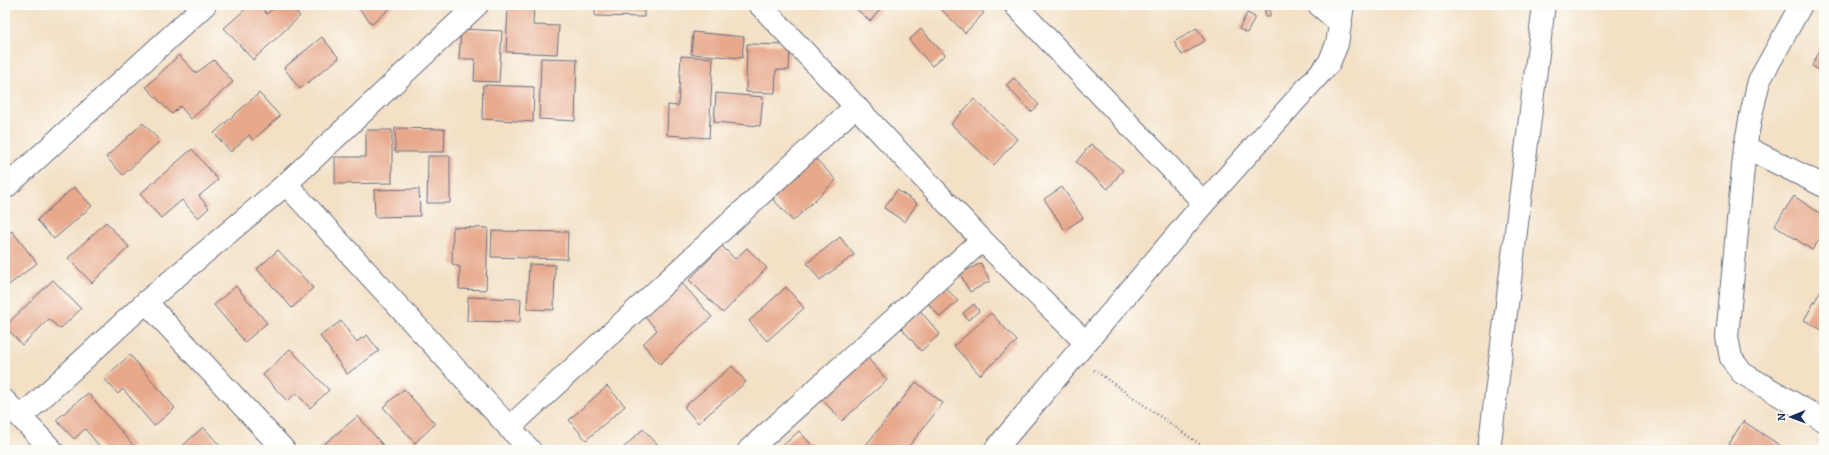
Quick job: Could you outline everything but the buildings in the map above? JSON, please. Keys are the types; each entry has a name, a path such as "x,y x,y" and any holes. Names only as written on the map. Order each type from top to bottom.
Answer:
{"street":[{"path":"5,188 205,5"},
{"path":"21,417 146,302 286,184 477,5"},
{"path":"760,5 982,240 1080,349"},
{"path":"1016,5 1204,203"},
{"path":"995,450 1204,203 1329,63 1338,44 1342,14 1319,5"},
{"path":"1489,450 1544,5"},
{"path":"1801,5 1759,81 1745,146 1727,337 1731,358 1742,373 1824,421"},
{"path":"509,428 856,106"},
{"path":"1745,146 1824,186"},
{"path":"286,184 530,450"},
{"path":"749,450 982,240"},
{"path":"146,302 284,450"},
{"path":"5,401 52,450"}],"path":[{"path":"1080,349 1208,450"}]}
